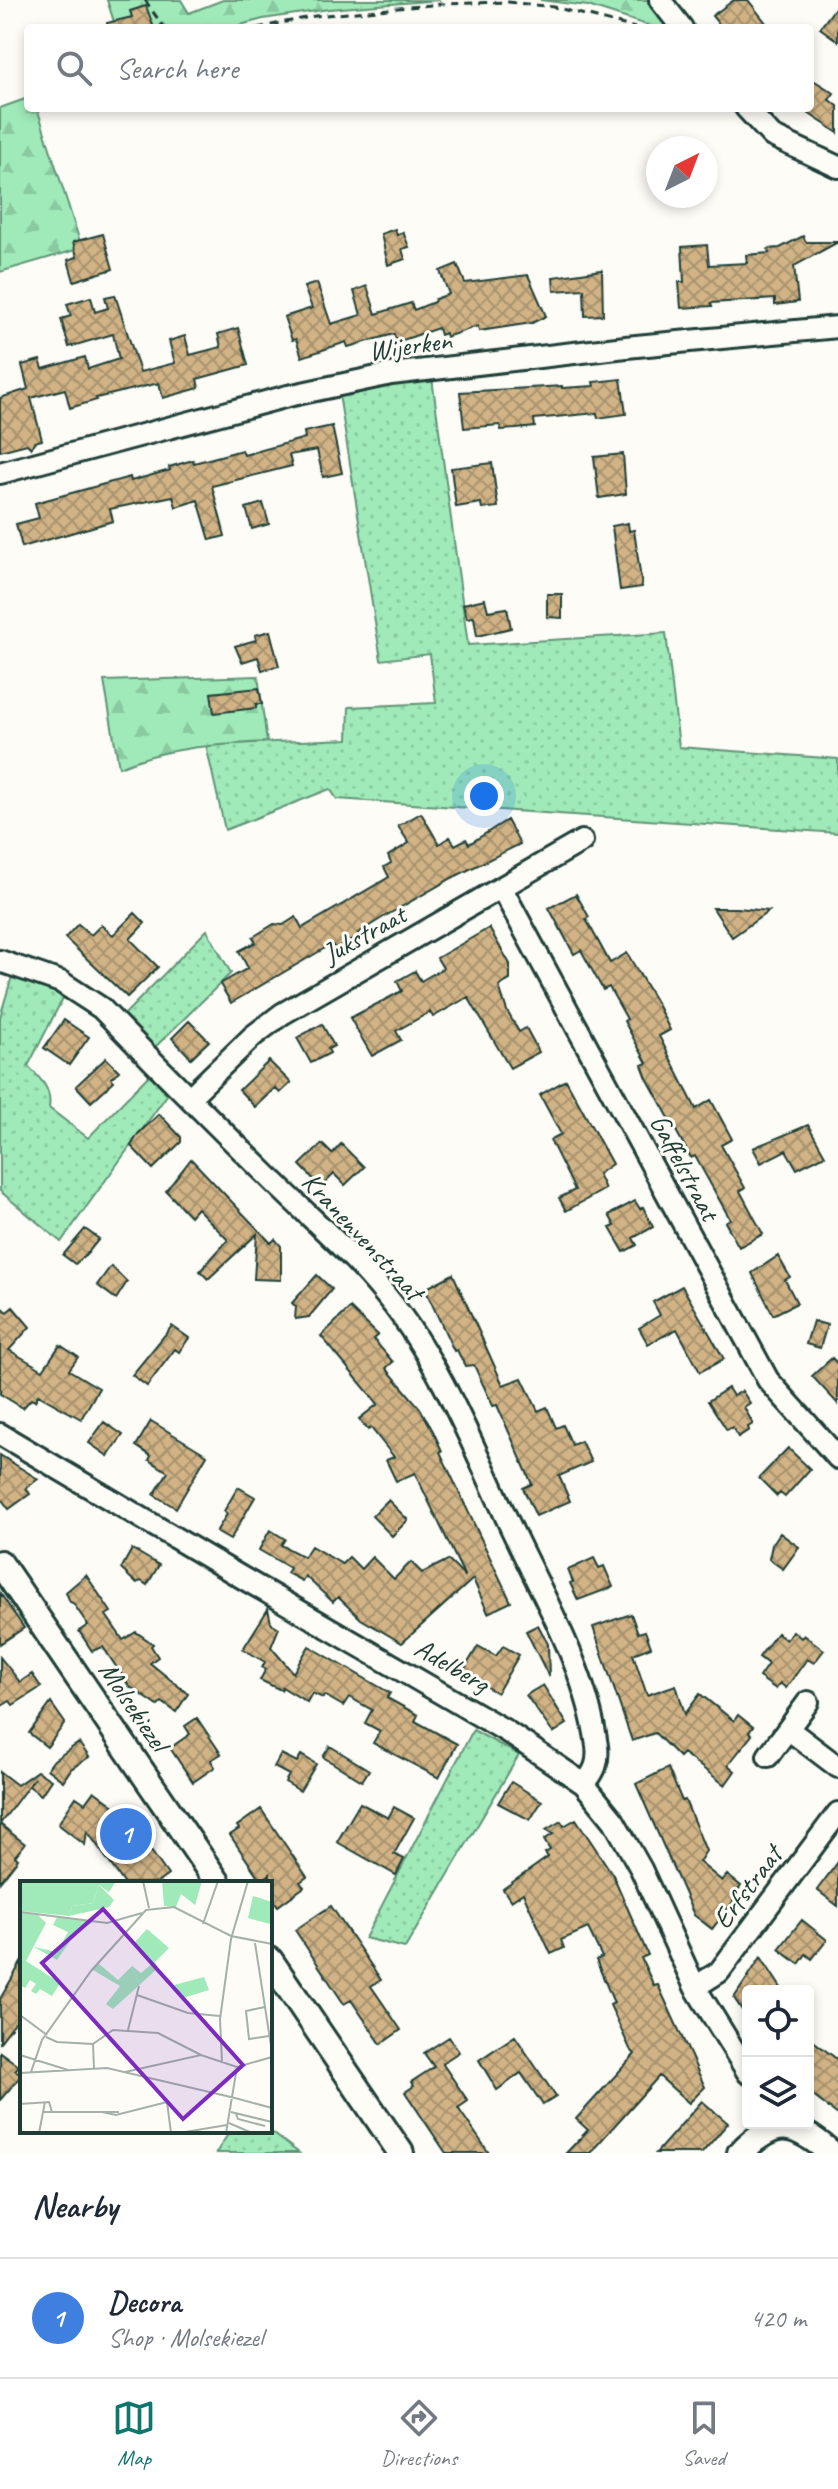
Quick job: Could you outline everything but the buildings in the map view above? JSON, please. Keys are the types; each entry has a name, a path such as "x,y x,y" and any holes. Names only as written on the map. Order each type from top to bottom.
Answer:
{"main road":[{"name":"Molsekiezel","path":"0,1563 217,1881"},
{"path":"272,1963 401,2153"},
{"path":"740,2153 766,2129"},
{"path":"792,2129 801,2131 831,2153"}],"street":[{"path":"660,0 679,24"},
{"path":"750,112 772,136 838,167"},
{"name":"Wijerken","path":"0,473 288,396 391,374 838,327"},
{"name":"Jukstraat","path":"190,1097 253,1036 282,1014 582,841"},
{"name":"Gaffelstraat","path":"502,889 768,1380 838,1458"},
{"name":"Kranenvenstraat","path":"0,961 61,982 101,1008 386,1296 439,1376 554,1619 589,1705 598,1749 595,1772 584,1784"},
{"name":"Adelberg","path":"0,1434 506,1731 584,1784 614,1821 629,1846 695,1987 742,2063"},
{"path":"768,1756 808,1702"},
{"path":"788,1729 838,1767"},
{"name":"Erfstraat","path":"695,1987 719,1972 838,1813"}],"path":[{"path":"145,0 161,24"},
{"path":"276,24 315,16 441,4 508,2 554,7 620,24"}],"green space":[{"path":"107,0 181,0 189,13 223,0 440,0 329,9 244,24 115,24"},
{"path":"540,0 648,0 666,24 644,24 588,6"},
{"path":"24,99 24,112 38,112 82,248 0,272 0,108"},
{"path":"432,378 468,645 666,633 679,747 838,759 838,833 337,799 330,789 225,830 206,745 348,739 349,707 436,703 430,654 381,660 339,394"},
{"path":"258,676 267,742 173,751 119,767 104,681"},
{"path":"207,930 231,973 153,1049 121,1018"},
{"path":"13,973 65,994 28,1066 47,1090 49,1108 88,1138 151,1073 167,1095 61,1242 0,1191 0,1017"},
{"path":"473,1730 519,1755 405,1948 365,1938"},
{"path":"229,2133 272,2133 299,2153 216,2153"}],"place":[{"name":"Decora","path":"126,1834"}]}
